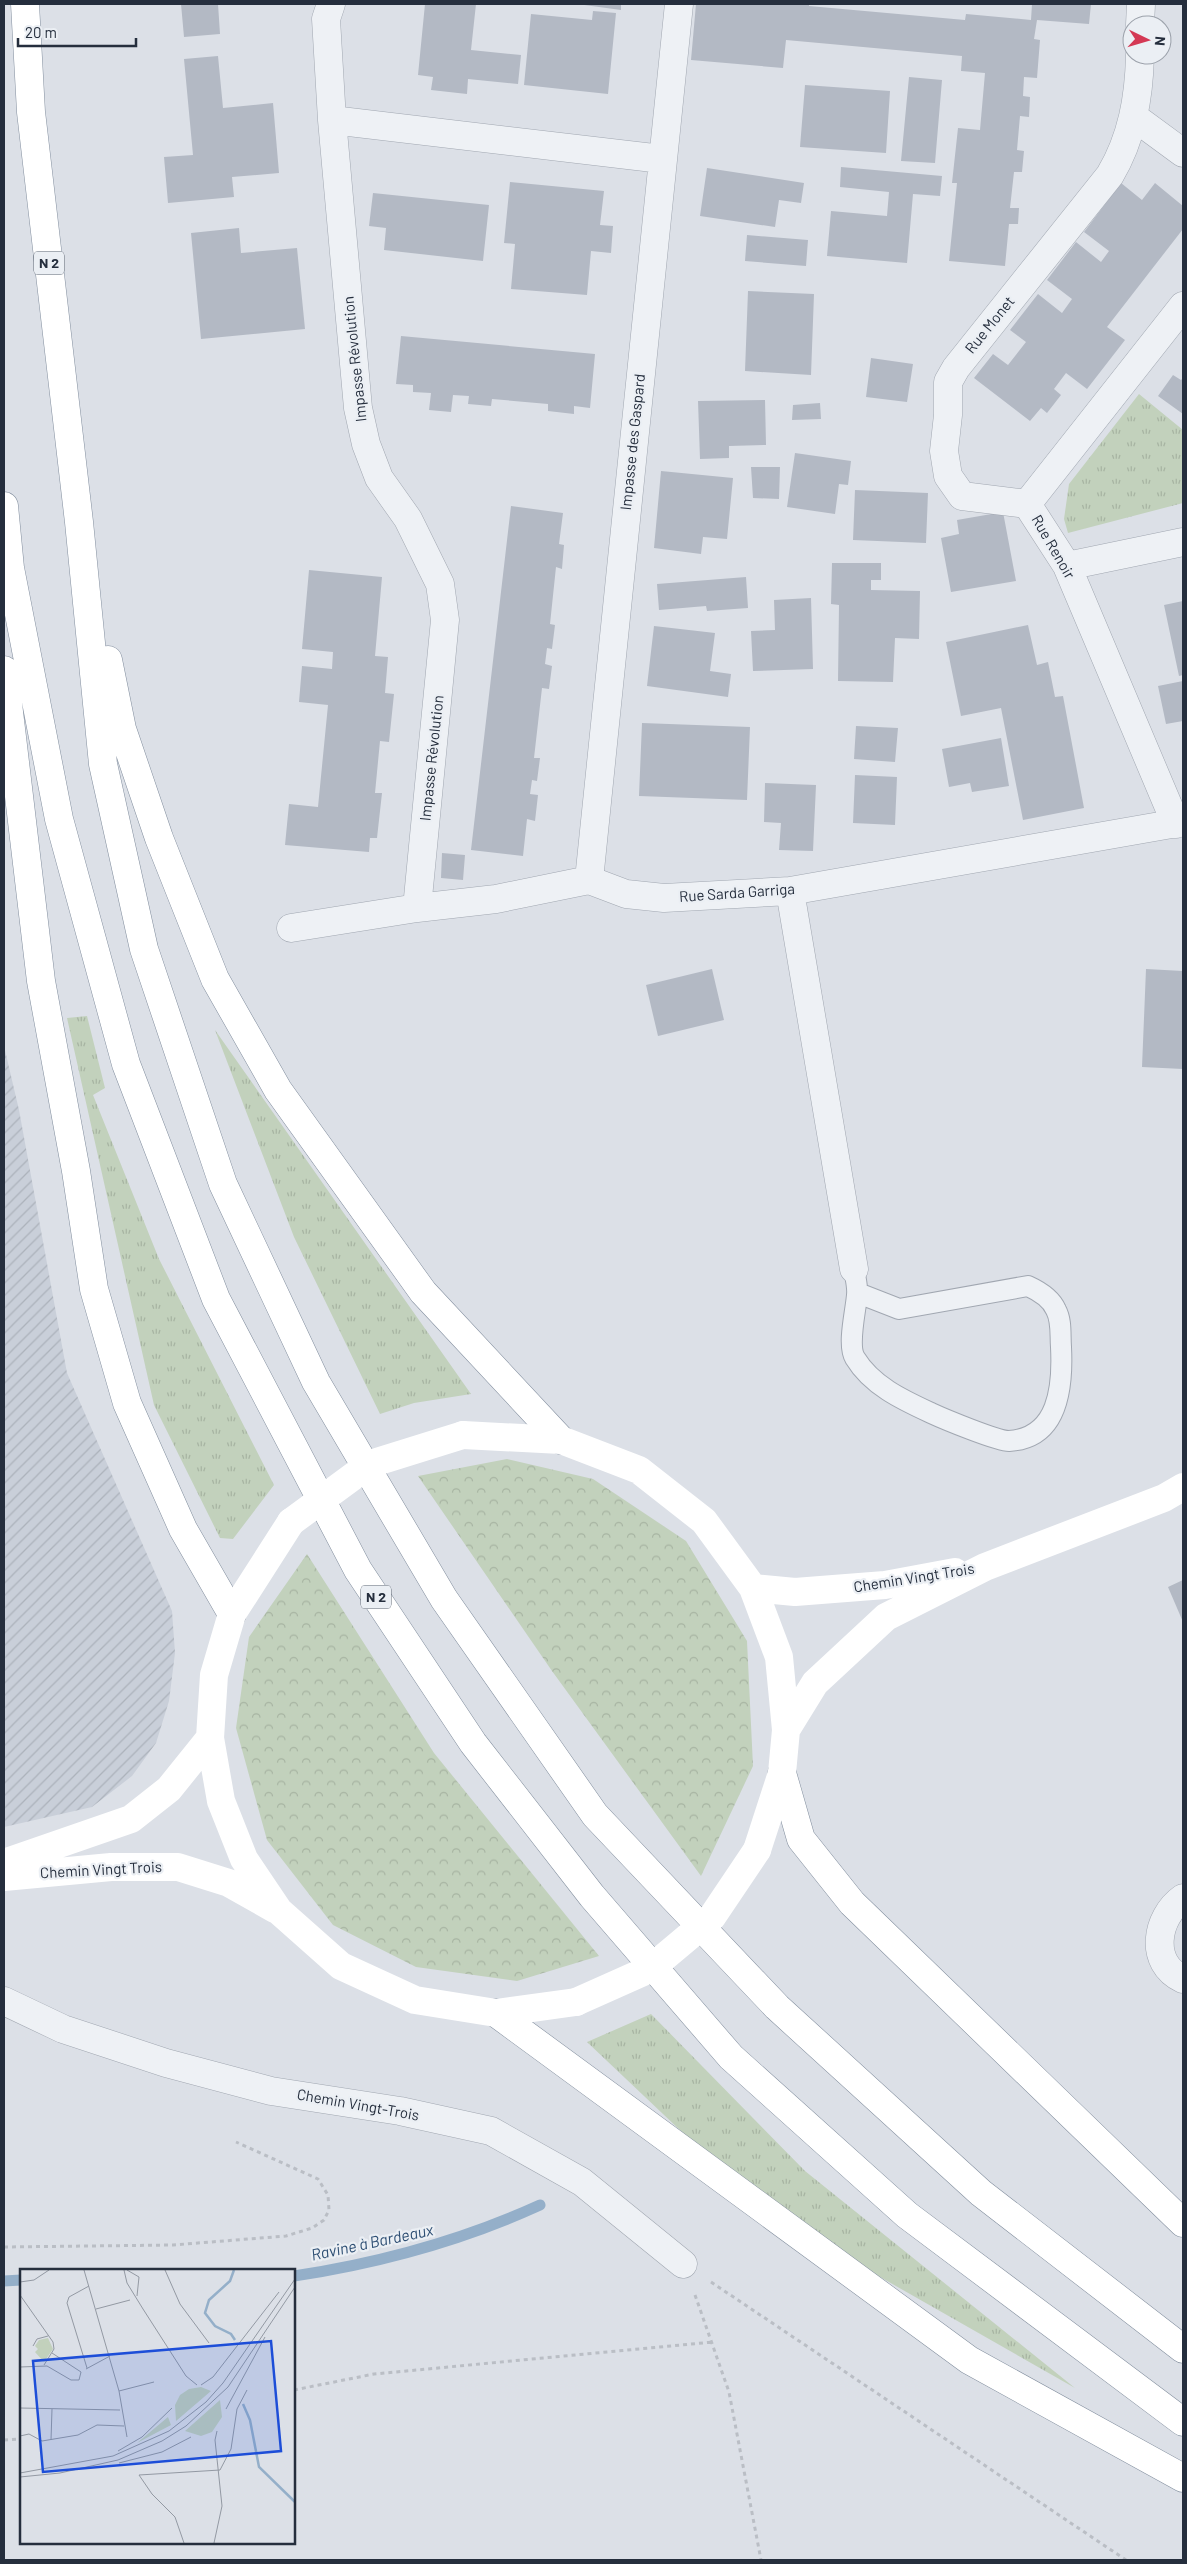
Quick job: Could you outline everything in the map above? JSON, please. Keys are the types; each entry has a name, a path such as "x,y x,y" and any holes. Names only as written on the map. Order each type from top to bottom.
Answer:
{"main road":[{"name":"N 2","path":"24,4 31,112 79,522 103,764 144,949 223,1184 316,1382 444,1599 595,1815 777,2007 981,2193 1183,2349"},
{"name":"N 2","path":"4,506 10,568 59,819 126,1064 216,1299 358,1570 473,1742 592,1896 731,2057 908,2214 1183,2422"},
{"path":"79,522 122,729 159,838 215,979 278,1090 423,1292 561,1440"},
{"path":"4,670 40,981 76,1172 94,1289 127,1403 183,1528 232,1614"},
{"path":"463,1435 561,1440 639,1470 704,1520 753,1588 779,1657 786,1730 782,1773 757,1850 712,1917 650,1969 576,2002 496,2013 415,2000 341,1966 279,1911 244,1859 221,1801 210,1738 214,1675 232,1614 291,1522 370,1464 463,1435"},
{"name":"Chemin Vingt Trois","path":"786,1730 815,1683 886,1617 984,1567 1164,1498 1183,1487"},
{"name":"Chemin Vingt Trois","path":"753,1588 795,1592 885,1585 984,1567"},
{"name":"Chemin Vingt Trois","path":"4,1863 131,1819 169,1789 210,1738"},
{"path":"782,1773 801,1839 852,1903 1183,2222"},
{"name":"Chemin Vingt Trois","path":"4,1877 111,1868 178,1866 229,1883 279,1911"},
{"path":"496,2013 969,2360 1183,2478"}],"street":[{"name":"Impasse Révolution","path":"332,4 326,19 332,120 358,408 366,444 379,478 408,519 425,550 440,584 445,620 417,908"},
{"name":"Impasse des Gaspard","path":"589,880 679,4"},
{"name":"Rue Monet","path":"1027,504 962,496 948,476 944,451 948,415 948,382 956,368 1110,174 1128,139 1134,117 1139,65"},
{"path":"1134,117 1183,153"},
{"path":"332,120 662,159"},
{"name":"Rue Renoir","path":"1180,823 1067,566 1027,504 1183,306"},
{"path":"1067,566 1183,542"},
{"name":"Rue Sarda Garriga","path":"589,880 626,894 664,898 790,891 1180,823"},
{"path":"291,928 417,908 496,899 589,880"},
{"path":"790,891 856,1281"},
{"path":"1183,1898 1174,1904 1164,1917 1160,1932 1160,1948 1166,1964 1183,1979"},
{"name":"Chemin Vingt-Trois","path":"4,2001 63,2029 166,2063 272,2091 400,2111 491,2131 582,2182 683,2264"}],"lane":[{"path":"856,1281 899,1309 1028,1286 1043,1293 1056,1310 1060,1325 1062,1371 1059,1398 1052,1416 1038,1430 1025,1437 1007,1441 951,1422 893,1396 854,1357 852,1323 856,1281"}],"path":[{"path":"4,2247 173,2245 286,2236 312,2228 324,2220 329,2210 328,2195 318,2179 236,2142"},
{"path":"683,2264 713,2342 729,2392 761,2560"},
{"path":"683,2264 1126,2560"},
{"path":"295,2390 374,2374 713,2342"},
{"path":"4,2440 20,2439"}],"shaded area":[{"path":"4,1046 19,1110 67,1373 172,1611 175,1653 169,1701 156,1743 132,1776 92,1807 4,1827"}],"green space":[{"path":"1139,394 1183,430 1183,503 1068,533 1064,519 1069,484"},
{"path":"87,1016 105,1088 93,1095 159,1259 274,1485 233,1539 220,1538 154,1405 67,1018"},
{"path":"215,1030 471,1394 414,1403 380,1414 294,1237"},
{"path":"507,1459 593,1479 686,1541 747,1641 753,1766 701,1876 552,1671 418,1476"},
{"path":"307,1554 434,1753 599,1956 517,1981 416,1967 333,1925 267,1840 236,1728 249,1637"},
{"path":"651,2014 805,2171 1075,2388 852,2261 701,2150 587,2042"}],"building":[{"path":"181,4 218,4 220,34 184,37"},
{"path":"425,4 476,4 471,50 521,55 518,84 468,79 467,94 431,90 433,77 418,75"},
{"path":"577,4 621,4 621,10"},
{"path":"696,4 809,4 809,6 965,20 966,14 1031,20 1032,4 1091,4 1089,24 1037,20 1034,39 1040,40 1037,78 1024,77 1023,96 1030,97 1029,117 1020,116 1017,150 1024,151 1022,172 1014,172 1010,208 1019,208 1018,224 1009,224 1005,266 949,261 957,183 952,183 958,128 980,130 985,73 961,71 962,56 786,40 783,68 691,60"},
{"path":"593,11 616,13 608,94 524,85 531,14 592,20"},
{"path":"218,56 223,108 273,103 279,173 232,177 234,197 168,203 164,157 193,155 184,59"},
{"path":"909,77 942,80 935,163 901,161"},
{"path":"805,85 890,91 886,153 800,147"},
{"path":"841,167 942,176 940,196 913,194 907,263 827,256 831,211 887,216 889,192 840,187"},
{"path":"707,168 804,183 801,203 779,200 775,227 700,216"},
{"path":"510,182 604,191 600,225 613,226 611,253 591,251 587,295 511,289 515,244 504,243"},
{"path":"1121,183 1142,200 1155,183 1183,206 1183,229 1107,327 1125,340 1087,389 1066,373 1054,389 1061,395 1047,413 1041,408 1030,421 974,378 993,354 1008,365 1026,342 1010,330 1038,294 1062,313 1072,299 1047,280 1076,242 1101,262 1109,251 1084,232"},
{"path":"373,193 489,205 483,261 384,250 386,228 369,226"},
{"path":"239,228 241,253 297,248 305,329 201,339 191,233"},
{"path":"747,235 808,240 806,266 745,261"},
{"path":"748,291 814,294 811,375 745,371"},
{"path":"401,336 595,354 590,408 574,406 574,414 548,411 548,404 492,399 491,406 468,404 469,396 453,395 451,412 429,410 431,393 413,392 413,385 396,384"},
{"path":"871,358 913,364 907,402 866,397"},
{"path":"1173,375 1181,380 1183,378 1183,414 1158,396"},
{"path":"765,400 766,445 729,446 729,458 700,459 698,401"},
{"path":"820,403 821,419 792,420 793,405"},
{"path":"795,453 851,461 848,485 839,484 835,514 787,507"},
{"path":"751,467 780,467 779,499 753,498"},
{"path":"661,471 733,478 727,539 703,537 701,554 654,548"},
{"path":"855,490 928,493 926,543 853,540"},
{"path":"511,506 563,513 559,544 564,545 562,569 556,567 550,624 555,625 552,649 547,648 545,664 552,666 549,689 542,688 534,758 540,758 537,781 532,780 530,794 538,795 535,821 527,819 523,856 471,850"},
{"path":"1003,512 1016,581 951,592 941,538 959,534 957,520"},
{"path":"832,563 881,563 881,580 871,580 871,590 920,591 919,639 895,638 893,682 838,681 839,605 831,604"},
{"path":"309,570 382,577 375,656 388,657 385,693 394,694 389,742 380,741 375,793 382,793 377,838 370,838 369,852 285,845 289,804 318,807 328,705 299,702 302,666 332,669 333,652 302,649"},
{"path":"746,577 748,608 707,611 706,606 659,610 657,584"},
{"path":"811,598 813,669 753,671 751,631 775,630 774,600"},
{"path":"1183,601 1183,675 1179,676 1164,605"},
{"path":"1028,625 1037,665 1048,662 1055,697 1063,696 1084,808 1023,820 1001,708 961,716 946,642"},
{"path":"654,626 715,633 710,671 731,674 728,697 647,686"},
{"path":"1183,681 1183,721 1166,724 1158,686"},
{"path":"642,723 750,727 747,800 639,796"},
{"path":"856,726 898,728 895,762 854,759"},
{"path":"1001,738 1009,786 972,792 970,783 949,787 942,749"},
{"path":"855,775 897,777 895,825 853,823"},
{"path":"765,783 816,785 813,851 779,850 781,823 764,822"},
{"path":"442,853 465,855 463,880 441,878"},
{"path":"712,969 724,1020 658,1036 646,985"},
{"path":"1146,969 1183,971 1183,1069 1142,1067"},
{"path":"1183,1580 1183,1622 1168,1587"}],"waterway":[{"name":"Ravine à Bardeaux","path":"295,2276 326,2271 420,2249 450,2240 540,2205"},
{"name":"Ravine à Bardeaux","path":"4,2281 20,2280"}]}
